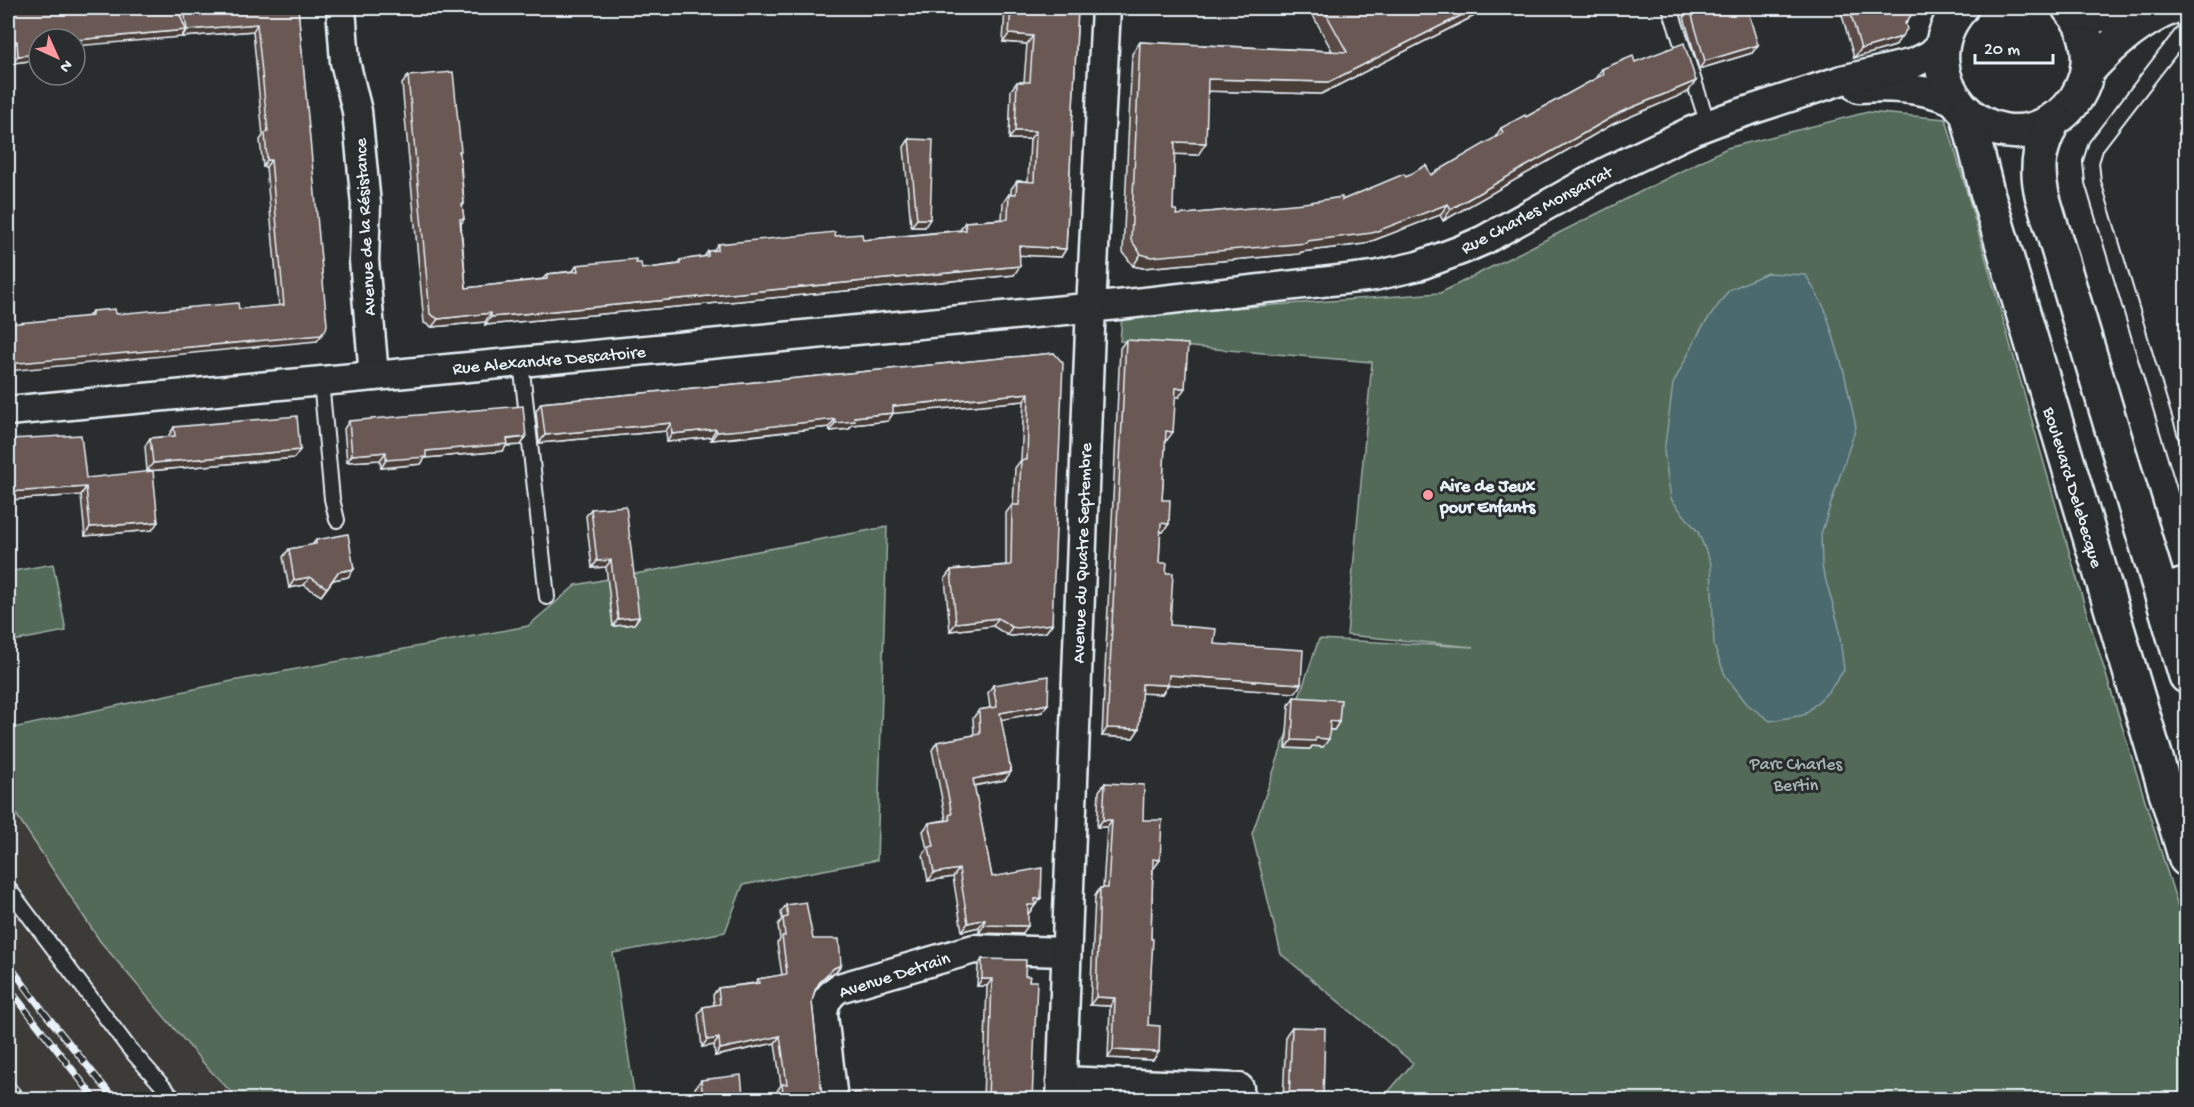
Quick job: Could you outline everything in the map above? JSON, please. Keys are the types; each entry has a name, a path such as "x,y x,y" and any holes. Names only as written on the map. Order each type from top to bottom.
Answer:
{"main road":[{"path":"2070,9 2091,15 2113,16 2155,8"},
{"path":"2087,71 2124,35 2149,18 2170,8"},
{"path":"1963,108 1989,126 2014,131 2031,129 2054,119 2073,102 2082,88 2088,56 2086,40 2080,24 2070,9"},
{"name":"Boulevard Delebecque","path":"1950,22 1941,57 1944,78 1950,92 1963,108 2187,859"},
{"path":"2054,119 2040,151 2038,179 2056,244 2174,586 2187,676"}],"street":[{"name":"Avenue de la Résistance","path":"341,8 345,62 357,111 366,205 364,260 374,376"},
{"name":"Avenue du Quatre Septembre","path":"1061,1090 1091,307 1106,8"},
{"name":"Rue Charles Monsarrat","path":"1091,307 1352,280 1418,266 1484,240 1606,172 1708,124 1842,80 1914,63 1930,55 1950,22"},
{"name":"Rue Charles Monsarrat","path":"1792,97 1875,87 1920,91 1943,97 1963,108"},
{"name":"Rue Alexandre Descatoire","path":"8,411 1091,307"},
{"name":"Avenue Detrain","path":"833,1100 823,1015 824,1004 839,988 974,949 1065,952"},
{"path":"1061,1090 1239,1088 1238,1100"}],"lane":[{"path":"1670,8 1708,124"},
{"path":"2187,29 2096,146 2091,162 2093,182 2187,491"},
{"path":"521,362 547,597"},
{"path":"321,381 332,499 337,520"},
{"path":"8,888 128,1047 175,1100"}],"shaded area":[{"path":"8,795 206,1066 238,1099 8,1099"}],"green space":[{"name":"Parc Charles Bertin","path":"1868,112 1946,119 2085,607 2186,932 2186,1099 1382,1099 1413,1063 1281,954 1252,834 1319,639 1473,647 1347,635 1372,362 1120,341 1122,316 1440,293 1727,148"},
{"path":"887,527 877,860 743,885 725,932 613,953 635,1099 238,1099 206,1066 100,941 8,802 8,729 232,681 528,626 576,585"},
{"path":"53,564 66,631 8,642 8,572"}],"water":[{"path":"1767,273 1806,275 1825,309 1844,372 1856,427 1821,534 1822,567 1838,623 1844,670 1829,691 1804,715 1770,721 1747,704 1725,675 1714,646 1711,564 1698,532 1671,499 1664,452 1673,384 1701,329 1729,290"}],"building":[{"path":"8,8 177,8 186,30 87,39 87,27 27,27 27,55 18,56 17,41 8,42"},
{"path":"184,8 298,8 326,329 321,335 8,364 8,324 92,316 92,311 115,309 116,314 238,303 239,309 284,305 271,160 267,160 265,133 268,132 257,24 187,30"},
{"path":"1011,8 1078,8 1066,249 1019,246 1020,266 491,317 491,313 438,319 430,314 408,76 453,72 461,151 459,151 464,219 460,219 466,288 547,279 547,274 578,271 577,265 636,259 636,263 641,263 642,269 680,264 680,260 708,256 708,251 718,250 718,244 835,232 835,236 862,234 863,240 966,230 965,222 1008,219 1009,194 1016,194 1017,181 1034,182 1036,131 1015,131 1017,82 1030,82 1033,36 1009,34"},
{"path":"1323,8 1476,8 1329,82 1208,79 1206,143 1175,142 1173,210 1177,210 1176,215 1304,203 1342,197 1342,200 1404,174 1406,177 1426,165 1431,175 1503,133 1501,128 1525,115 1526,117 1604,74 1602,69 1633,56 1635,62 1684,43 1696,81 1621,112 1451,209 1448,204 1372,233 1307,241 1307,243 1151,257 1141,254 1131,240 1140,42 1347,52"},
{"path":"1726,8 1727,13 1747,8 1758,45 1705,61 1690,9"},
{"path":"1849,8 1914,8 1914,12 1905,23 1907,29 1901,37 1861,49"},
{"path":"909,139 933,140 930,219 917,219"},
{"path":"1126,340 1188,344 1185,388 1176,388 1173,432 1166,431 1162,500 1170,500 1169,524 1161,523 1159,563 1167,563 1166,573 1173,573 1170,625 1216,629 1214,644 1303,650 1301,684 1169,675 1168,685 1142,684 1139,729 1107,728"},
{"path":"1054,353 1063,363 1052,624 1017,628 998,618 956,623 951,570 1011,565 1012,505 1019,505 1021,460 1027,460 1029,393 893,406 893,413 854,417 855,421 835,423 835,419 741,430 717,432 716,429 672,434 671,423 545,435 541,403"},
{"path":"523,406 526,437 507,439 508,444 426,451 426,457 386,460 386,452 352,455 349,421"},
{"path":"297,416 300,450 153,463 150,438 175,436 174,427"},
{"path":"8,426 10,426 11,439 81,435 86,478 153,471 158,522 90,527 86,487 8,492"},
{"path":"626,506 639,617 618,619 611,560 597,561 591,509"},
{"path":"348,534 354,569 338,572 327,588 310,577 294,580 289,549 316,544 316,540"},
{"path":"1049,676 1048,704 1000,713 1011,772 973,779 992,877 1042,868 1041,898 1035,899 1035,905 1028,905 1028,926 984,925 985,919 968,923 959,869 934,873 929,847 934,846 929,823 950,820 949,815 952,814 937,742 980,734 979,710 997,707 993,685"},
{"path":"1294,697 1341,700 1339,722 1330,721 1329,739 1292,740"},
{"path":"1105,783 1144,785 1143,820 1162,820 1160,860 1153,859 1151,939 1153,939 1148,1025 1160,1026 1159,1052 1113,1050 1115,998 1096,997 1100,888 1108,888 1112,820 1103,820"},
{"path":"806,902 813,939 839,939 841,965 821,980 812,1002 823,1100 784,1100 782,1084 787,1084 780,1036 720,1049 719,1038 707,1040 703,1007 720,1004 718,988 759,983 758,979 787,974 782,936 785,936 783,918 788,917 786,905"},
{"path":"982,959 1026,960 1025,976 1030,976 1029,981 1037,981 1032,1100 988,1100 992,979 982,979"},
{"path":"1292,1027 1325,1028 1323,1100 1289,1100"},
{"path":"741,1075 743,1094 703,1099 701,1080"},
{"path":"874,1092 875,1100 853,1100 854,1093"},
{"path":"1146,1093 1205,1095 1204,1100 1146,1100"}],"railway":[{"path":"8,963 115,1100"},
{"path":"8,987 96,1100"},
{"path":"8,1080 25,1100"}],"place":[{"name":"Aire de Jeux pour Enfants","path":"1428,495"}]}
